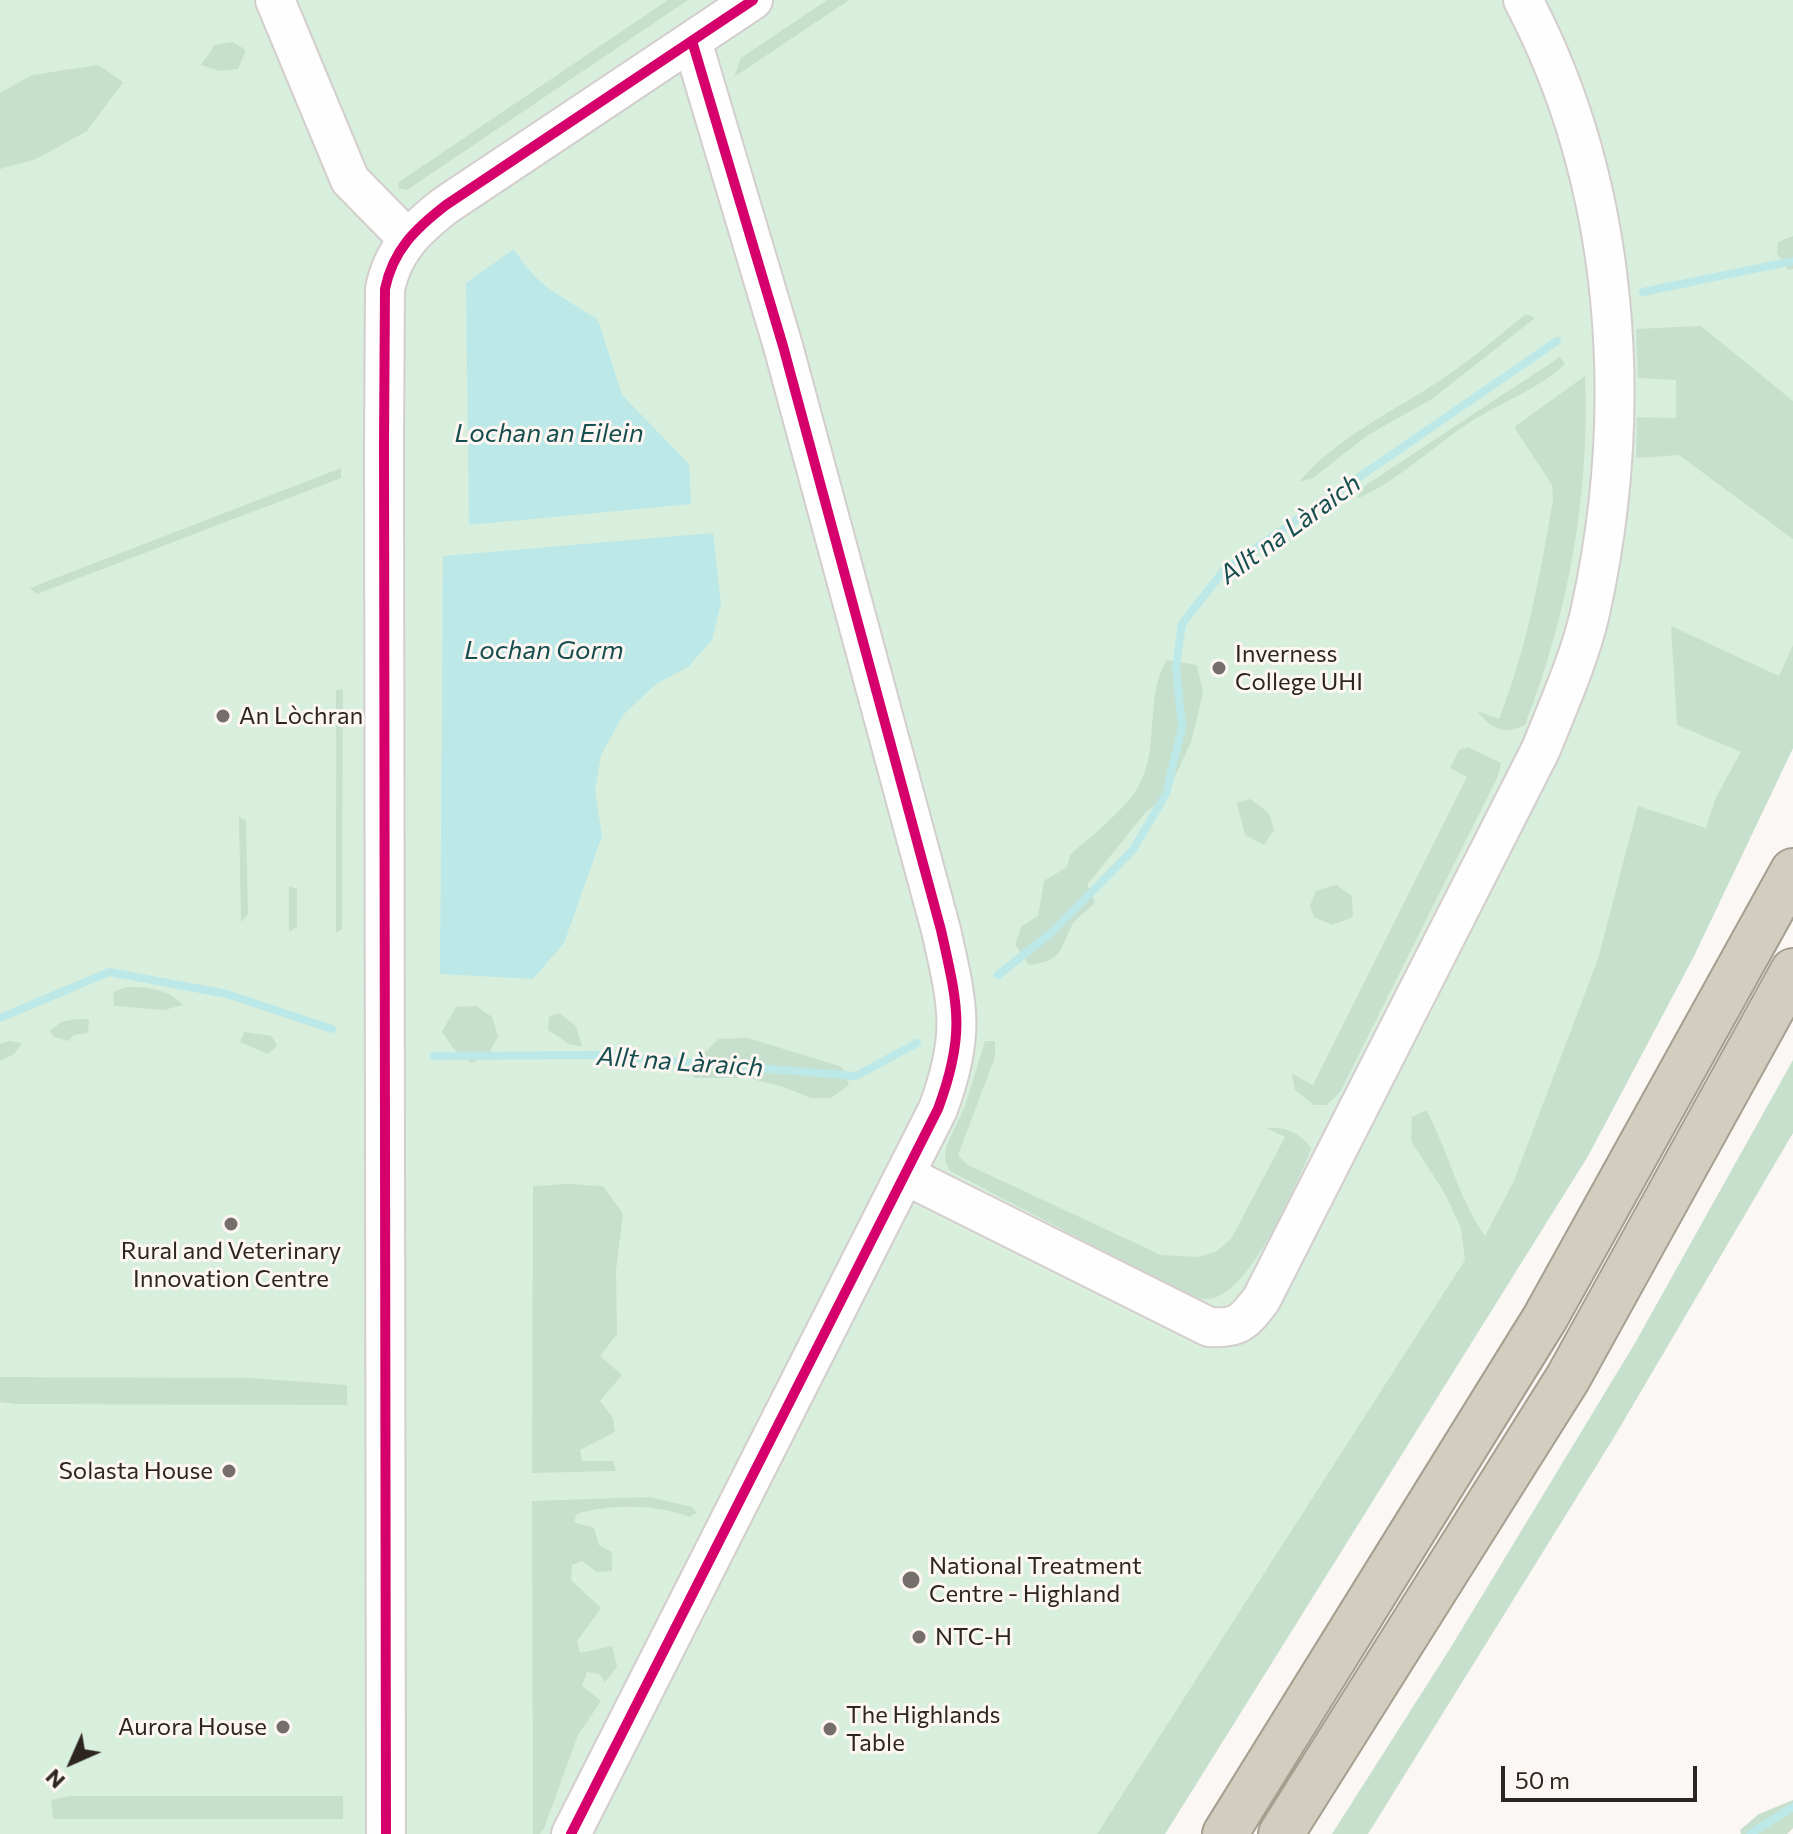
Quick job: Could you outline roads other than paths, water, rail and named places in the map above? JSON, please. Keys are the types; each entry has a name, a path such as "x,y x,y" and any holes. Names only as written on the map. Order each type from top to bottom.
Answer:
{"highway":[{"path":"1225,1834 1545,1318 1693,1058 1793,871"},
{"path":"1281,1834 1568,1378 1793,971"}],"street":[{"path":"275,0 350,180 407,238"},
{"path":"386,1834 385,289 390,264 407,238 446,205 753,0"},
{"path":"905,1175 1209,1327 1233,1327 1245,1320 1261,1300 1541,749 1573,671 1589,614 1612,462 1613,349 1606,255 1589,174 1566,97 1523,0"},
{"path":"571,1834 938,1109 954,1067 959,1036 954,987 791,375 692,41"}],"water":[{"name":"Lochan an Eilein","path":"514,249 541,282 598,320 622,395 689,464 691,504 469,525 466,283"},
{"name":"Lochan Gorm","path":"713,533 721,603 712,640 688,667 656,684 623,715 601,755 595,791 602,836 564,943 533,979 440,974 443,556"}],"waterway":[{"name":"Allt na Làraich","path":"1643,292 1793,261"},
{"name":"Allt na Làraich","path":"998,975 1052,932 1132,851 1166,794 1182,727 1176,667 1182,624 1224,570 1557,341"},
{"name":"Allt na Làraich","path":"0,1018 109,972 227,994 332,1029"},
{"name":"Allt na Làraich","path":"434,1056 599,1055 856,1076 917,1043"},
{"path":"1750,1834 1793,1807"}],"place":[{"name":"Inverness College UHI","path":"1219,668"},
{"name":"An Lòchran","path":"223,716"},
{"name":"Rural and Veterinary Innovation Centre","path":"231,1224"},
{"name":"Solasta House","path":"229,1471"},
{"name":"National Treatment Centre - Highland","path":"911,1580"},
{"name":"NTC-H","path":"919,1637"},
{"name":"Aurora House","path":"283,1727"},
{"name":"The Highlands Table","path":"830,1729"}]}
